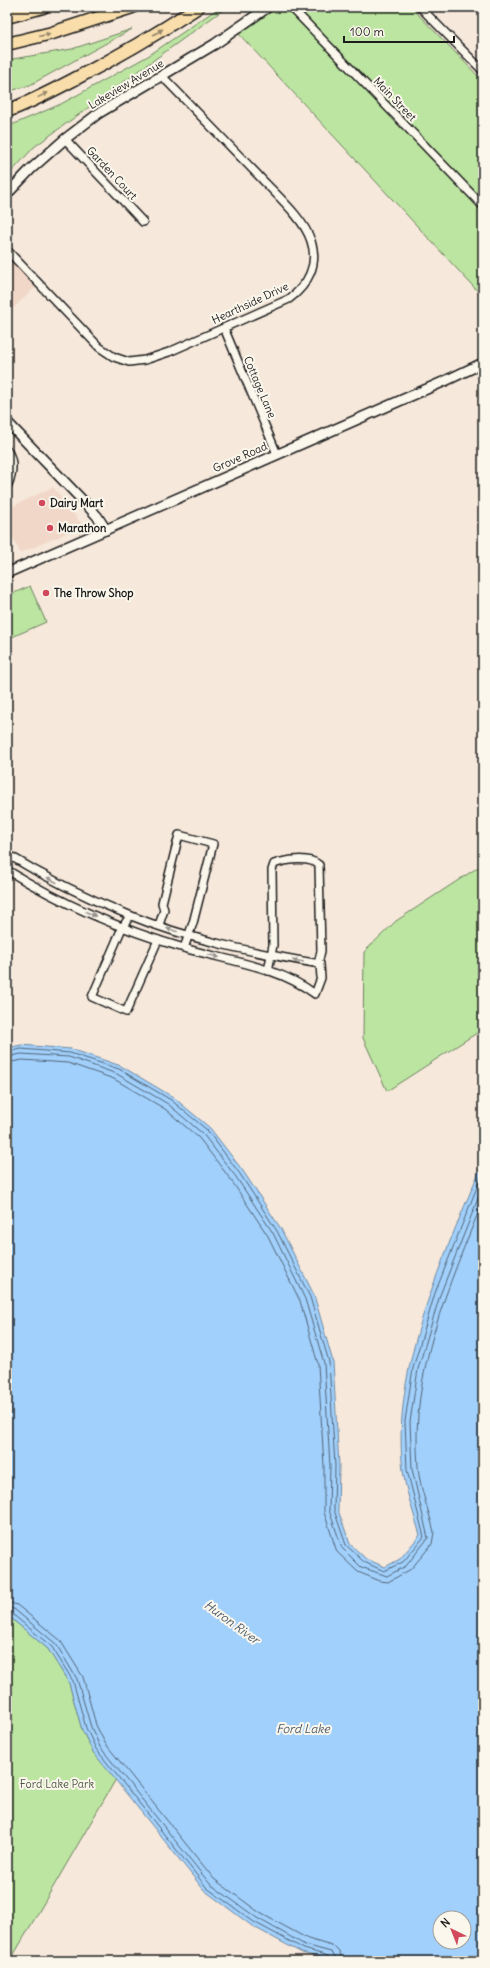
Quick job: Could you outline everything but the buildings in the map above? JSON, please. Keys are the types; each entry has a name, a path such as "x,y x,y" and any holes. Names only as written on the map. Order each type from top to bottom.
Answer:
{"highway":[{"path":"7,17 43,7"},
{"path":"7,44 58,31 132,7"},
{"path":"7,111 44,95 100,66 198,7"}],"main road":[{"name":"Lakeview Avenue","path":"7,194 31,169 65,139 99,113 215,44 268,7"},
{"name":"Grove Road","path":"7,573 483,363"},
{"path":"7,422 85,503 106,530"}],"street":[{"name":"Main Street","path":"291,7 483,206"},
{"path":"420,7 483,71"},
{"name":"Hearthside Drive","path":"7,250 99,347 114,357 129,362 145,360 169,352 289,299 301,290 308,279 313,264 312,241 306,229 283,202 162,76"},
{"name":"Garden Court","path":"65,139 143,222"},
{"name":"Cottage Lane","path":"224,328 277,454"},
{"path":"7,450 12,460 13,469 7,487"},
{"path":"159,925 164,910 162,903 180,835 213,844 190,936 184,948"},
{"path":"7,854 66,888 130,916 190,936 271,956 318,964"},
{"path":"7,870 69,904 122,928 184,948 268,971 300,983 315,994 321,978 321,969 318,964 321,952 320,870 319,865 312,861 282,861 274,864 272,870 271,956 268,971"},
{"path":"22,879 29,867"},
{"path":"130,916 122,928 92,997 126,1012 158,940"}],"shaded area":[{"path":"7,244 42,281 7,314"},
{"path":"53,487 83,526 20,553 7,525 7,509"}],"green space":[{"path":"220,7 227,7 34,147 7,177 7,127 61,104 148,56"},
{"path":"273,7 411,7 483,81 483,297 238,33"},
{"path":"132,29 30,85 7,92 7,60 72,49"},
{"path":"30,586 46,622 12,637 7,626 7,596"},
{"path":"483,864 483,1029 387,1091 363,1038 364,952 396,921"},
{"name":"Ford Lake Park","path":"7,1615 48,1649 69,1683 82,1730 93,1752 116,1779 13,1956 7,1957"}],"water":[{"name":"Ford Lake","path":"21,1045 71,1049 121,1066 173,1097 210,1128 243,1171 281,1229 314,1295 333,1362 339,1466 338,1510 350,1544 366,1559 385,1567 400,1559 420,1535 408,1495 403,1471 401,1432 405,1393 413,1353 424,1313 438,1273 483,1162 483,1961 334,1961 302,1953 252,1926 204,1890 93,1752 82,1730 69,1683 48,1649 7,1615 7,1048"}],"place":[{"name":"Dairy Mart","path":"42,503"},
{"name":"Marathon","path":"50,528"},
{"name":"The Throw Shop","path":"46,593"}],"water label":[{"name":"Huron River","path":"232,1622"}]}
